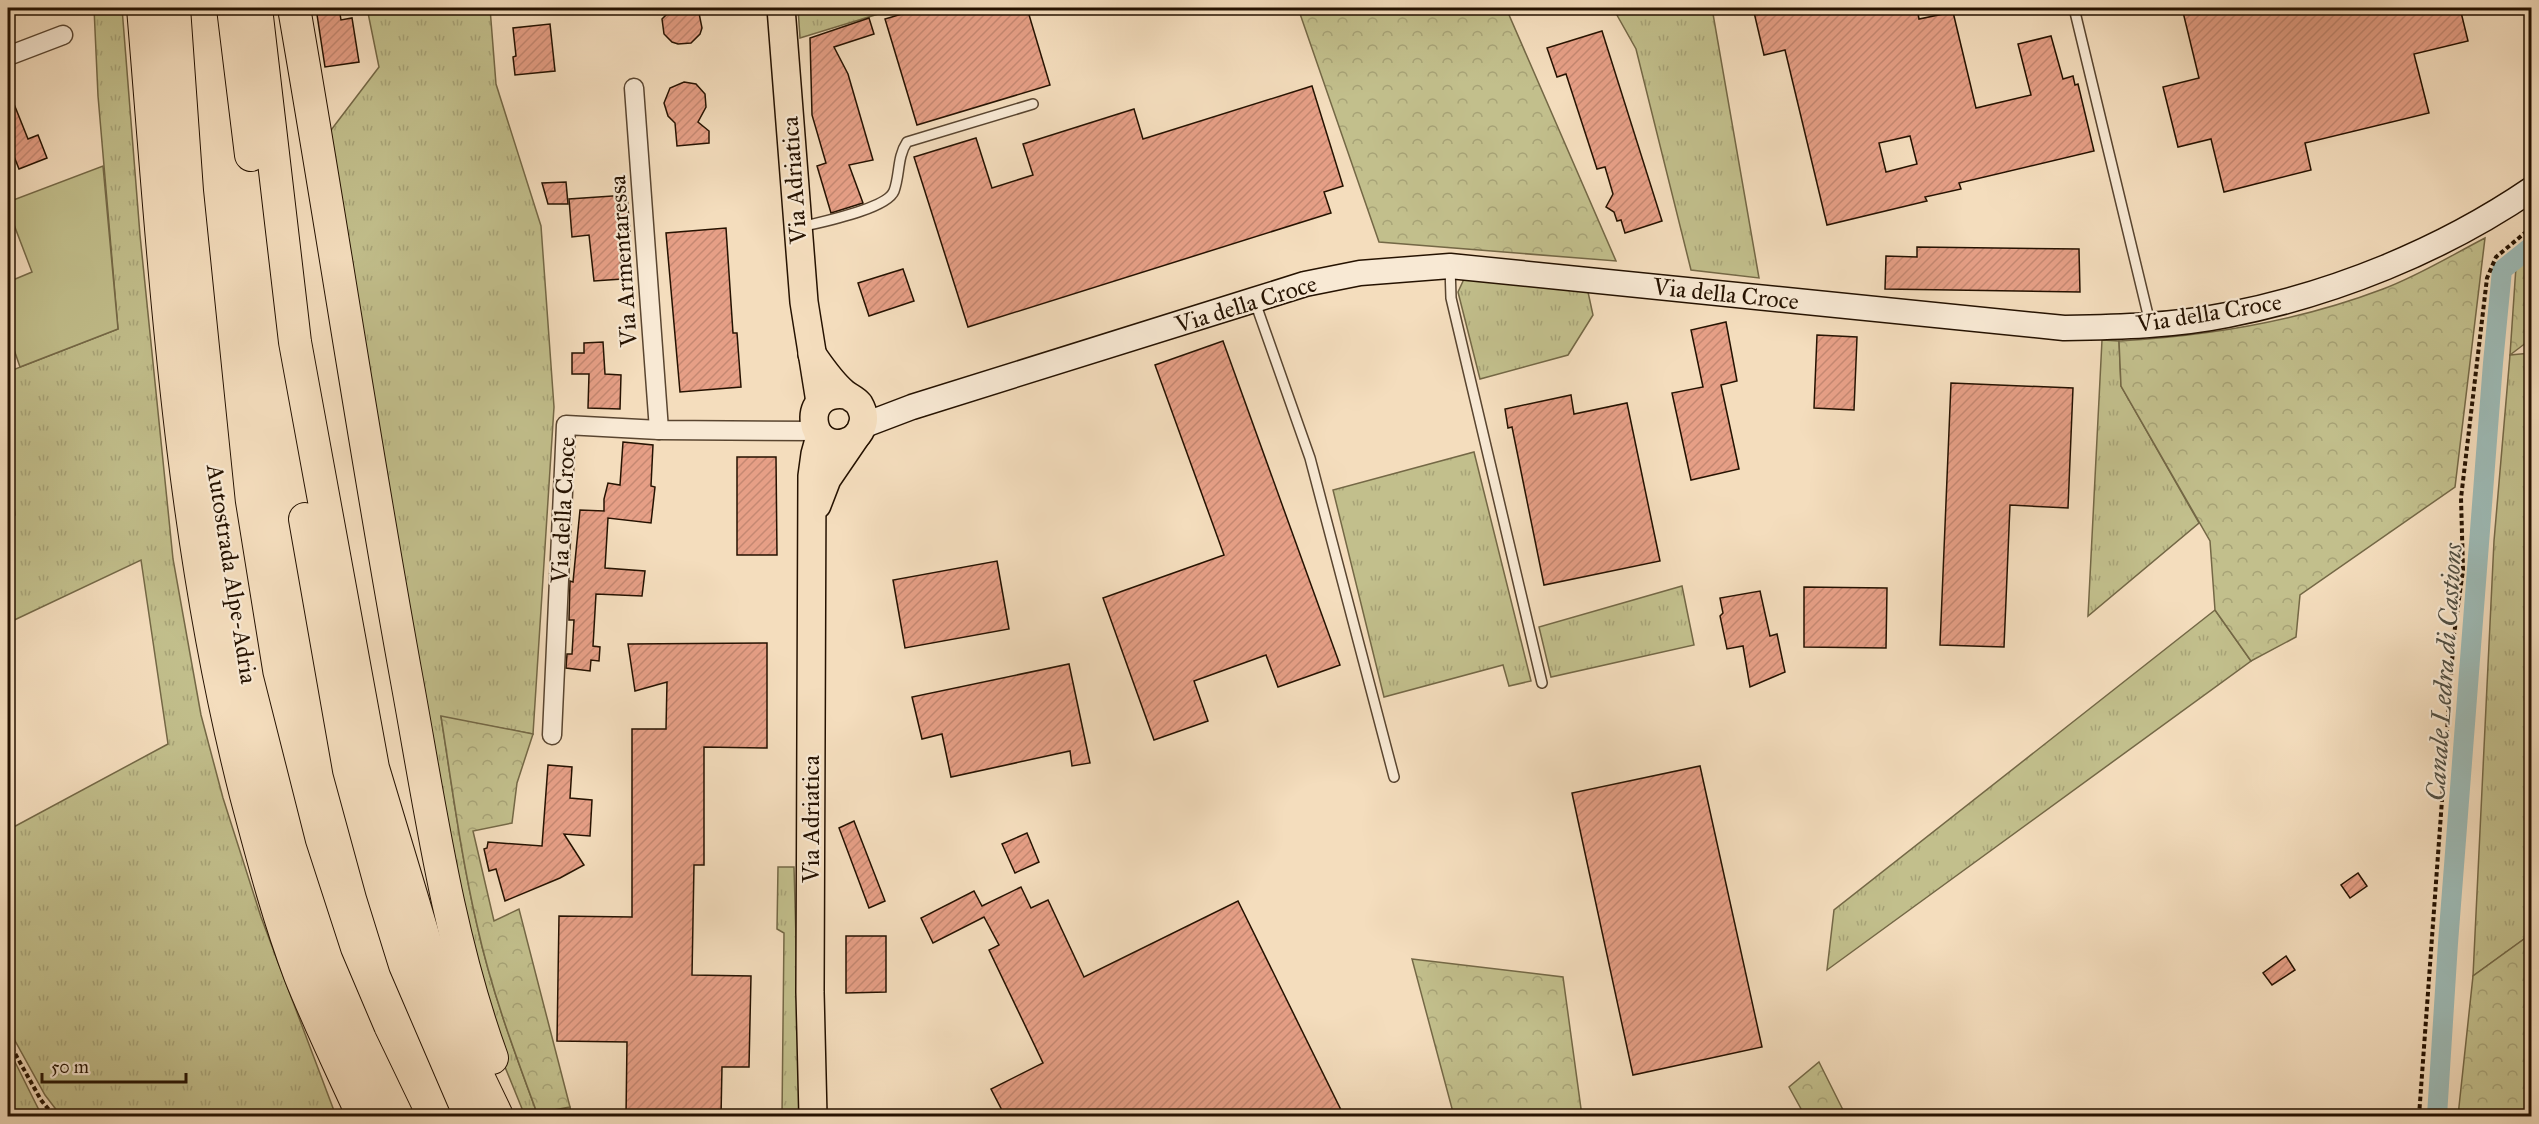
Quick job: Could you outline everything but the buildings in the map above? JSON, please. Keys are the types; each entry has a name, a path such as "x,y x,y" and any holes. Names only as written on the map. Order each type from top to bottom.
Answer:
{"highway":[{"name":"Autostrada Alpe-Adria","path":"143,8 179,417 189,511 207,623 236,755 266,871 300,975 363,1116"},
{"name":"Autostrada Alpe-Adria","path":"174,8 187,191 219,504 247,678 290,848 326,959 360,1039 397,1116"},
{"path":"233,8 274,339 349,770 405,965 470,1116"},
{"path":"256,8 295,342 373,768 430,958 474,1068 497,1116"},
{"path":"294,8 385,558 441,867 478,1018 515,1116"}],"main road":[{"name":"Via Adriatica","path":"781,8 804,302 820,402 814,416 818,434 812,476 810,992 813,1116"},
{"name":"Via della Croce","path":"860,431 912,407 1305,284 1360,273 1450,266 2064,328 2150,325 2226,315 2305,297 2368,275 2443,240 2532,189"},
{"path":"811,353 862,412 860,431 851,440 835,444 818,434"},
{"path":"820,402 832,395 850,398"},
{"name":"Via della Croce","path":"850,398 912,407"},
{"name":"Via Adriatica","path":"812,520 827,479 860,431"}],"street":[{"path":"8,56 63,35"},
{"name":"Via Armentaressa","path":"634,88 659,430"},
{"name":"Via della Croce","path":"552,735 566,425 818,434"}],"lane":[{"path":"2074,8 2150,325"},
{"path":"799,228 840,218 887,201 894,192 902,150 907,142 1033,104"},
{"path":"1450,266 1450,298 1542,683"},
{"path":"1254,300 1310,458 1394,777"}],"path":[{"path":"2419,1116 2454,635 2463,570 2461,498 2486,290 2489,273 2496,257 2532,227"},
{"path":"8,1041 41,1100 54,1116"}],"green space":[{"path":"94,8 122,8 140,235 173,559 201,715 223,798 261,917 336,1116 61,1116 45,1095 8,1028 8,830 168,744 141,560 8,623 8,518 15,515 8,450 8,375 10,371 118,329 98,96"},
{"path":"367,8 490,8 496,84 541,226 554,407 533,734 441,717 471,899 489,973 504,1020 537,1113 570,1107 572,1116 525,1116 494,1040 464,929 325,138 379,67"},
{"path":"798,8 898,8 800,38"},
{"path":"1298,8 1506,8 1616,261 1379,242"},
{"path":"1613,8 1712,8 1759,278 1691,270 1636,49"},
{"path":"103,166 118,329 20,367 8,332 8,282 32,272 8,209 8,202"},
{"path":"2485,238 2455,487 2300,595 2296,637 2251,661 2215,610 2210,541 2121,386 2119,341 2220,331 2319,310 2396,284"},
{"path":"2531,240 2531,339 2510,355 2517,252"},
{"path":"1464,279 1588,292 1593,315 1568,355 1480,379 1458,292"},
{"path":"2102,340 2119,341 2121,386 2199,523 2088,616"},
{"path":"2531,353 2531,934 2473,976 2494,541 2510,355"},
{"path":"1474,452 1531,681 1509,686 1503,665 1384,697 1333,490"},
{"path":"1682,586 1694,645 1551,677 1539,627"},
{"path":"2215,610 2251,661 1827,970 1834,910"},
{"path":"441,716 533,734 517,783 512,823 473,831 494,921 519,909 570,1107 537,1113 504,1020 489,973 471,899"},
{"path":"778,867 794,867 801,1116 782,1116 784,933 777,929"},
{"path":"2531,934 2531,1116 2458,1116 2473,976"},
{"path":"1412,959 1563,977 1582,1116 1454,1116"},
{"path":"8,1048 39,1110 44,1116 8,1116"},
{"path":"1819,1062 1846,1116 1805,1116 1789,1087"}],"waterway":[{"name":"Canale Ledra di Castions","path":"2437,1116 2448,943 2502,270 2532,246"}]}
